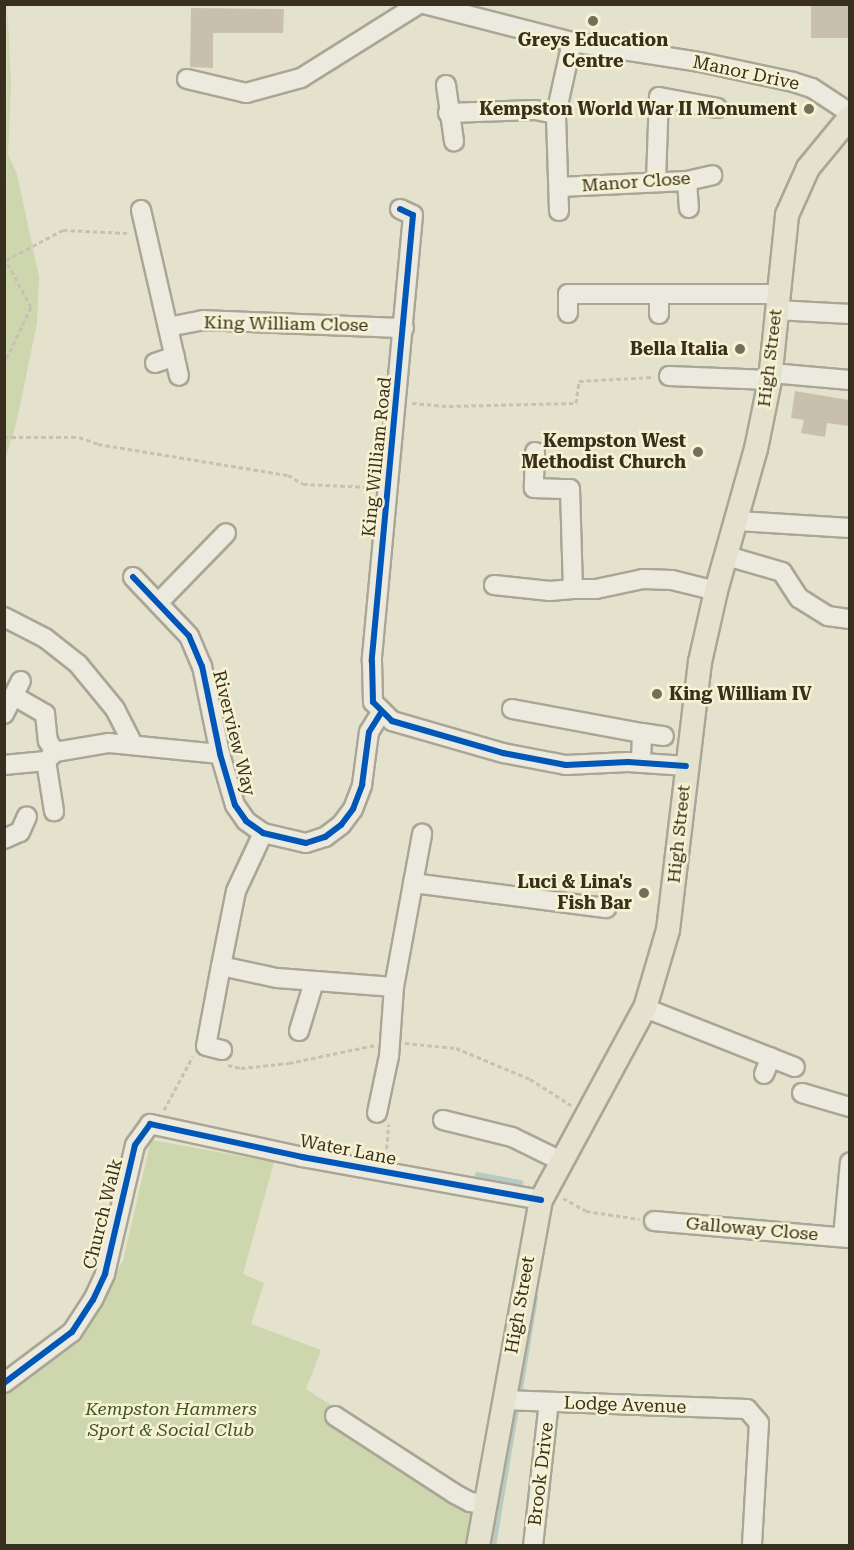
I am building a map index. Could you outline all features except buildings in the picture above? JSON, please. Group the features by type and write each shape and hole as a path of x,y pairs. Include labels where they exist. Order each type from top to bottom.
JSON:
{"main road":[{"name":"High Street","path":"477,1545 485,1504 513,1400 544,1190 586,1114 616,1067 645,1008 668,930 700,662 716,591 738,521 771,377 787,215 797,188 819,152 849,115"}],"street":[{"path":"187,79 246,93 301,78 419,4"},
{"name":"Manor Drive","path":"424,4 572,42 700,62 793,82 812,88 849,115"},
{"name":"Manor Close","path":"559,211 556,114 572,42"},
{"path":"446,85 448,113 454,141"},
{"path":"656,181 659,98 717,108"},
{"path":"448,113 535,110 556,114"},
{"name":"Manor Close","path":"559,187 687,181 712,175"},
{"path":"687,181 689,208"},
{"name":"King William Road","path":"381,712 370,689 398,401 413,215 400,209"},
{"path":"141,210 152,231 168,327 179,376"},
{"path":"568,313 568,294 659,295 777,302 848,314"},
{"path":"659,295 659,314"},
{"name":"King William Close","path":"168,327 203,320 404,327"},
{"path":"155,363 174,356"},
{"path":"669,376 849,380"},
{"path":"535,452 534,488 570,489 573,589"},
{"path":"738,521 849,528"},
{"path":"159,602 226,532"},
{"path":"727,556 782,572 801,605 828,616 849,619"},
{"name":"Riverview Way","path":"134,577 189,636 202,666 220,754 235,805 246,821 263,833 306,843 325,837 340,825 353,809 362,785 369,732 381,712"},
{"path":"494,585 550,591 596,589 643,579 672,580 716,591"},
{"path":"4,617 45,638 78,664 115,710 133,744"},
{"path":"4,714 18,689 42,710 50,757 54,811"},
{"path":"512,709 664,736"},
{"path":"381,712 392,721 503,753 566,765 641,763 686,766"},
{"path":"641,763 642,733"},
{"path":"4,765 110,743 220,754"},
{"path":"4,839 20,832 27,816"},
{"path":"222,1057 206,1046 220,966 236,891 263,833"},
{"path":"377,1113 394,987 422,834"},
{"path":"413,883 584,908 606,908"},
{"path":"220,966 314,982 394,987"},
{"path":"299,1031 314,982"},
{"path":"645,1008 767,1066 795,1067"},
{"path":"802,1093 849,1107"},
{"path":"443,1120 512,1137 560,1160"},
{"name":"Water Lane","path":"150,1124 302,1157 544,1190"},
{"name":"Church Walk","path":"4,1383 72,1332 93,1300 105,1274 135,1145 150,1124"},
{"path":"846,1237 849,1162"},
{"name":"Galloway Close","path":"654,1221 846,1237"},
{"name":"Lodge Avenue","path":"513,1400 747,1409 759,1423 752,1545"},
{"name":"Brook Drive","path":"532,1545 549,1402"},
{"path":"335,1416 455,1494 470,1502 485,1504"}],"path":[{"path":"4,54 4,179"},
{"path":"4,364 31,307 5,259 63,230 152,231"},
{"path":"398,401 449,406 576,402 579,381 669,376"},
{"path":"4,437 79,437 98,444 288,476 303,484 388,488"},
{"path":"222,1057 241,1068 388,1044 456,1048 530,1079 586,1114"},
{"path":"150,1124 167,1106 191,1056 201,1058"},
{"path":"544,1190 586,1211 654,1221"}],"green space":[{"path":"7,4 11,84 8,155 17,174 39,277 37,323 17,420 5,460"},
{"name":"Kempston Hammers Sport & Social Club","path":"151,1140 274,1162 243,1274 264,1283 251,1324 321,1350 306,1389 457,1487 479,1494 470,1545 5,1546 5,1390 78,1335 123,1261"}],"waterway":[{"path":"477,1174 520,1182"},
{"path":"519,1395 535,1297"},
{"path":"493,1546 517,1403"}],"cycle path":[{"path":"400,209 413,215 372,661 373,702 392,721 503,753 566,765 628,762 686,766"},
{"path":"133,577 189,636 202,666 220,754 235,805 246,821 263,833 306,843 325,837 341,825 353,809 362,785 369,732 381,713"},
{"path":"4,1383 72,1332 93,1300 105,1274 135,1145 150,1124 302,1157 541,1200"}],"place":[{"name":"Greys Education Centre","path":"593,21"},
{"name":"Kempston World War II Monument","path":"809,109"},
{"name":"Bella Italia","path":"740,349"},
{"name":"Kempston West Methodist Church","path":"698,452"},
{"name":"King William IV","path":"657,694"},
{"name":"Luci & Lina's Fish Bar","path":"644,893"}]}
